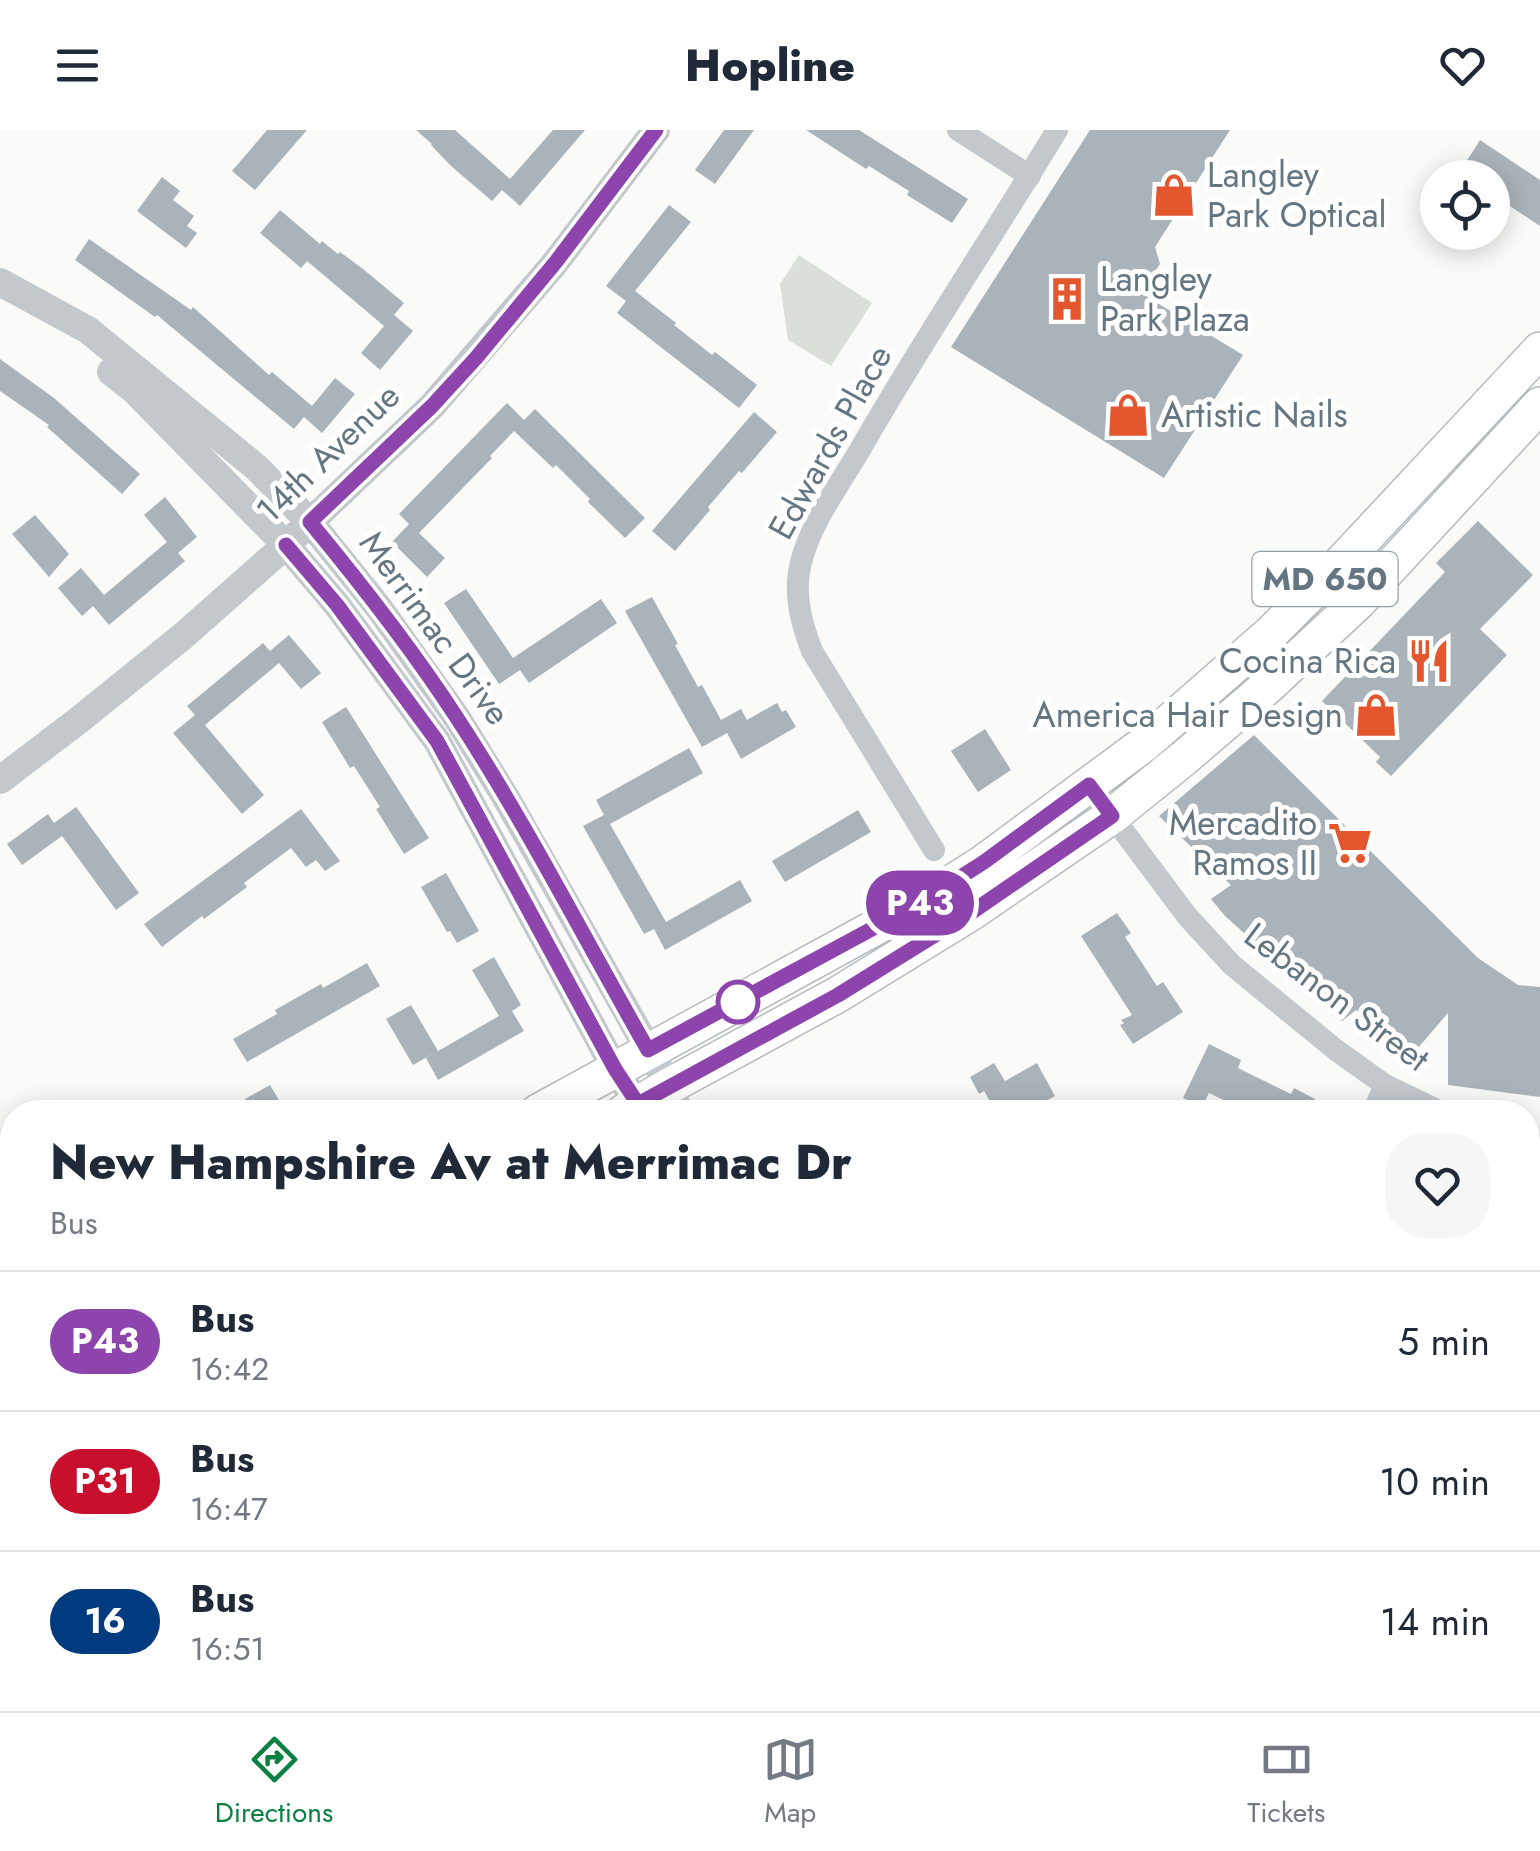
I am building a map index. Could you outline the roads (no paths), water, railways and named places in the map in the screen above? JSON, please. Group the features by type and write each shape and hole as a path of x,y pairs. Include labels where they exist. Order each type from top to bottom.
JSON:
{"main road":[{"name":"MD 650","path":"559,1100 918,904 984,862 1144,744 1270,634 1540,350"},
{"name":"MD 650","path":"676,1099 972,912 1112,816 1259,694 1358,602 1540,405"}],"street":[{"name":"14th Avenue","path":"0,780 184,636 432,406 555,263 656,130"},
{"path":"958,130 1030,176"},
{"name":"Edwards Place","path":"934,850 812,651 802,625 798,574 807,542 875,423 1030,176 1048,133"},
{"name":"Merrimac Drive","path":"5,285 88,330 257,468 310,522 379,608 457,718 676,1099"},
{"name":"Merrimac Drive","path":"5,285 134,390 286,545 337,605 437,741 630,1100"},
{"name":"Lebanon Street","path":"1089,785 1187,916 1232,966 1336,1050 1385,1085 1416,1100"},
{"path":"1378,1100 1385,1085"}],"place":[{"name":"Langley Park Optical","path":"1174,195"},
{"name":"Langley Park Plaza","path":"1067,299"},
{"name":"Artistic Nails","path":"1128,415"},
{"name":"Cocina Rica","path":"1429,661"},
{"name":"America Hair Design","path":"1376,715"},
{"name":"Mercadito Ramos II","path":"1350,843"}]}
